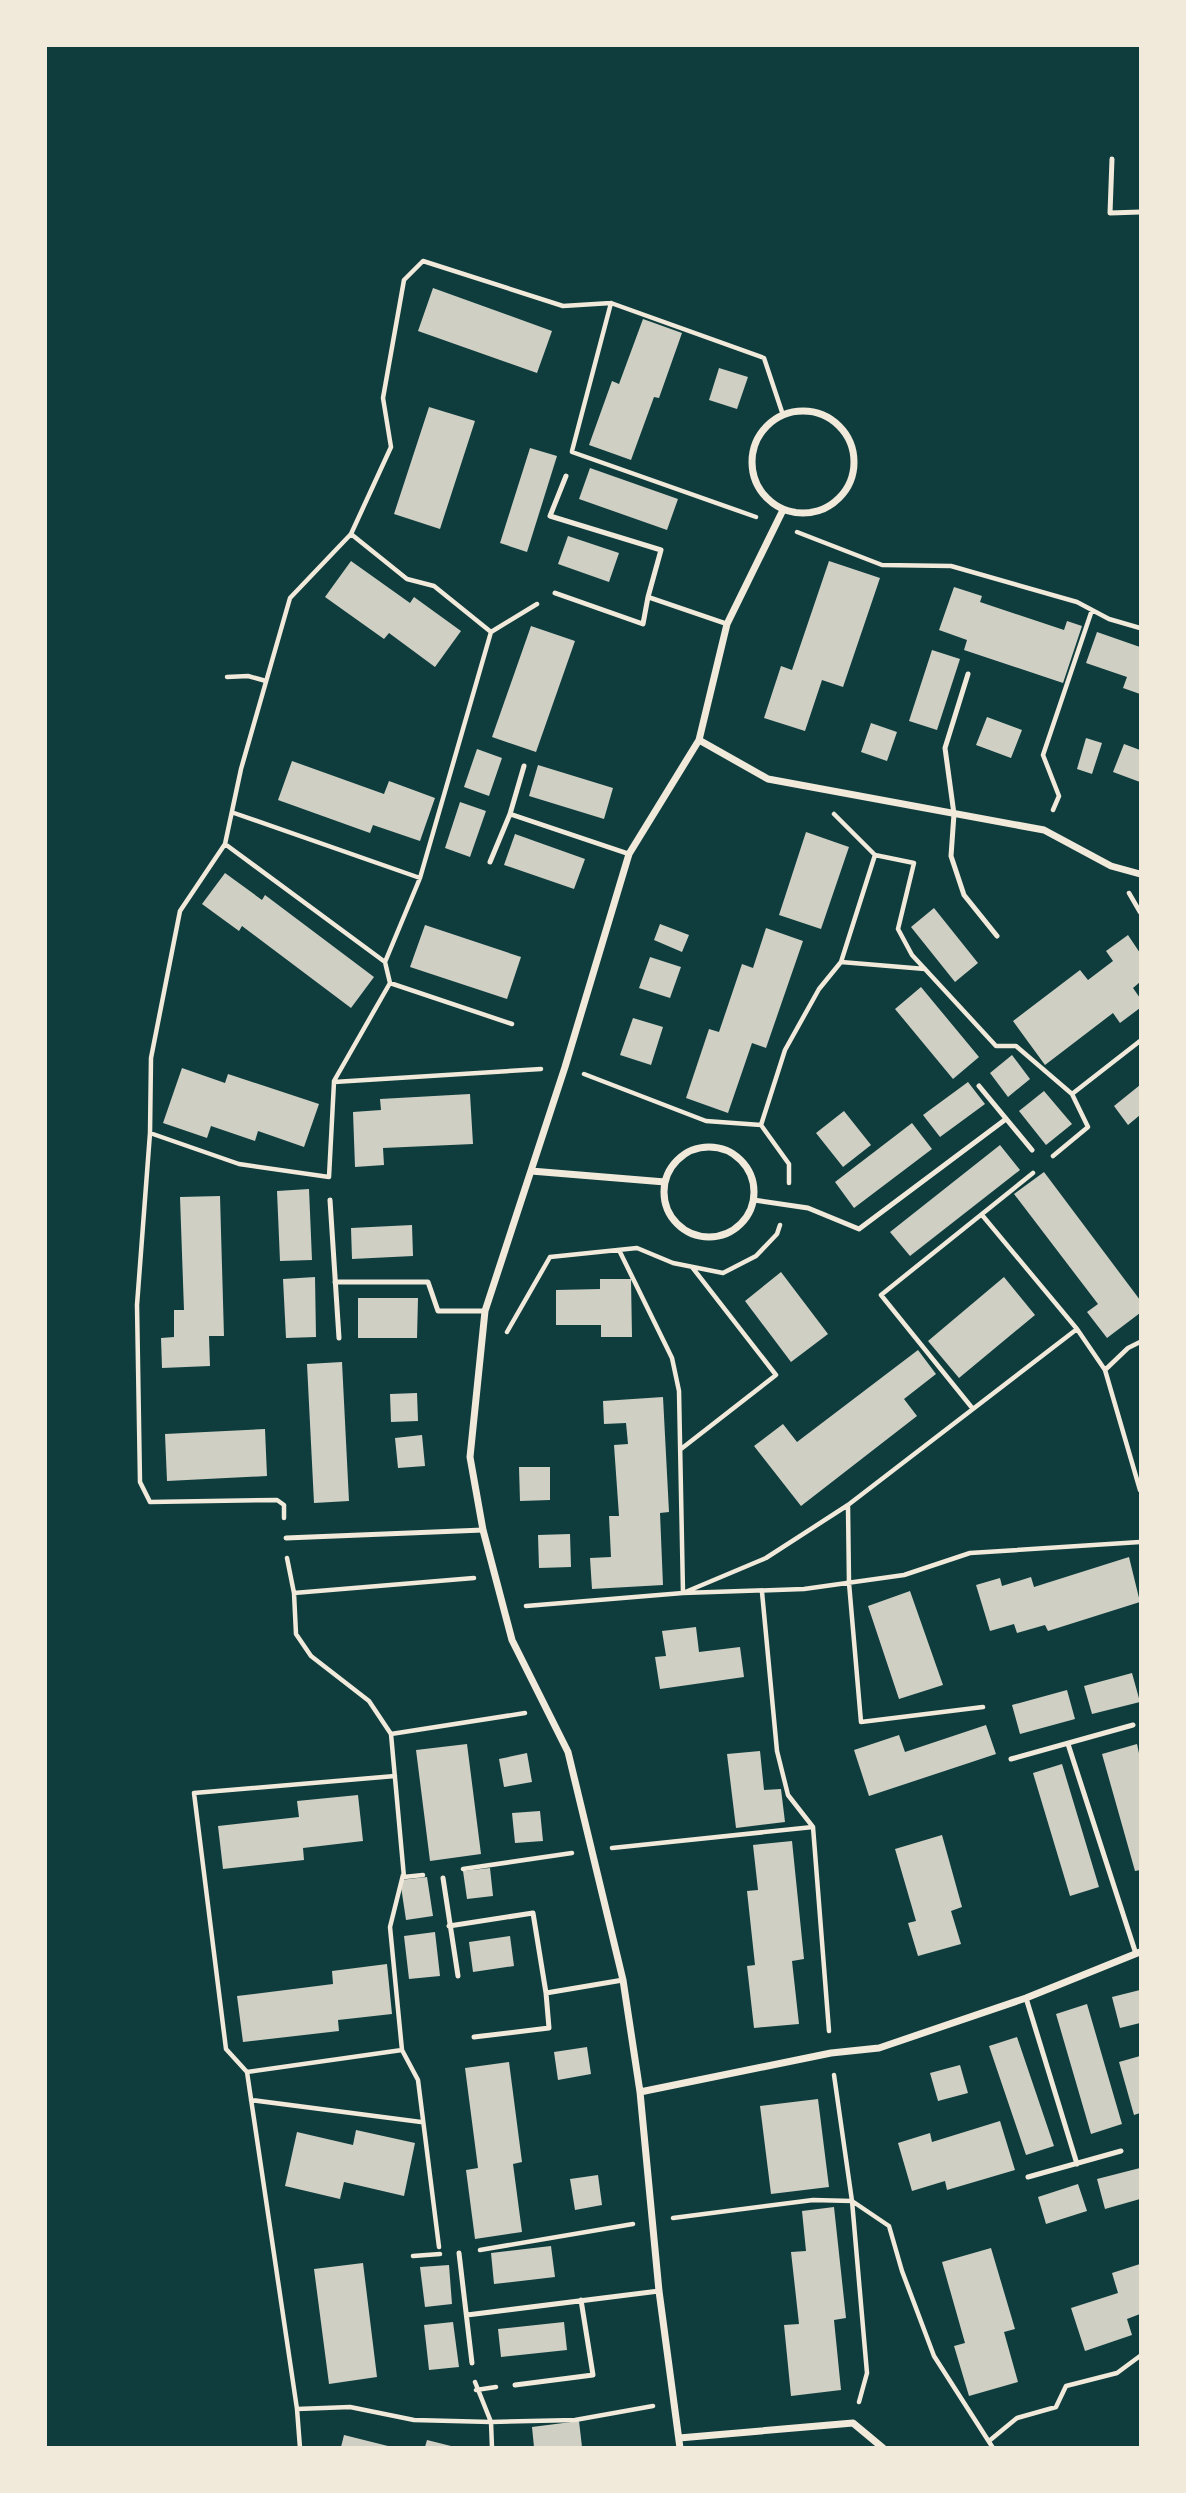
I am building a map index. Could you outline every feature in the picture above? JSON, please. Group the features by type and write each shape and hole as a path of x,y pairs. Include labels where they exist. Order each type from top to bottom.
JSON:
{"street":[{"path":"801,411 819,413 835,422 850,442 855,459 854,474 847,490 835,503 819,512 800,514 783,510 768,500 757,486 752,457 758,439 768,425 783,415 801,411"},
{"path":"680,2448 659,2291 640,2092 623,1980 568,1752 512,1640 483,1531 470,1457 485,1311 565,1067 629,854 699,740 727,624 783,510"},
{"path":"699,740 768,779 1044,830 1111,866 1140,874"},
{"path":"700,1147 716,1147 731,1152 747,1166 753,1180 754,1200 738,1227 713,1237 698,1236 675,1221 667,1207 665,1182 682,1155 700,1147"},
{"path":"531,1171 665,1182"},
{"path":"640,2092 831,2053 879,2048 1026,1998 1138,1953"},
{"path":"679,2438 853,2423 883,2448"}],"lane":[{"path":"1112,159 1110,213 1140,212"},
{"path":"555,593 643,624 661,550 550,516 566,476"},
{"path":"648,597 727,624"},
{"path":"968,674 945,748 954,814 951,856 964,895 997,936"},
{"path":"491,862 510,814 524,766"},
{"path":"510,814 629,854"},
{"path":"979,1086 1032,1150"},
{"path":"754,1200 807,1208 859,1229 1006,1119"},
{"path":"330,1200 340,1338"},
{"path":"335,1282 428,1282 438,1311 485,1311"},
{"path":"286,1538 483,1531"},
{"path":"1011,1759 1133,1725"},
{"path":"1068,1744 1138,1953"},
{"path":"443,1878 458,1976"},
{"path":"449,1926 533,1913 549,2028 474,2037"},
{"path":"546,1993 623,1980"},
{"path":"1026,1998 1077,2164"},
{"path":"1028,2177 1121,2151"},
{"path":"459,2253 472,2363"},
{"path":"467,2315 659,2291"},
{"path":"514,2385 593,2375 581,2301"}],"path":[{"path":"440,2254 421,2122 418,2080 401,2050 390,1927 404,1875 391,1734 369,1701 311,1656 296,1634 284,1504 278,1500 149,1502 140,1482 137,1305 150,1133 151,1058 180,911 225,844 234,813 241,769 290,598 351,534 391,447 383,398 404,280 423,261 563,306 611,303 764,358 783,415"},
{"path":"566,476 611,303"},
{"path":"572,452 776,523 882,565 951,566 1077,602 1140,628"},
{"path":"351,534 407,579 434,586 491,632"},
{"path":"330,1200 334,1082 390,983 385,962 420,878 491,632 555,593"},
{"path":"1044,830 1059,796 1043,755 1092,610"},
{"path":"226,677 248,676 266,681"},
{"path":"761,1125 785,1050 819,989 841,962 875,855 834,815 840,792"},
{"path":"234,813 420,878"},
{"path":"225,844 385,962"},
{"path":"841,962 926,969"},
{"path":"390,983 512,1024"},
{"path":"1072,1094 1140,1041"},
{"path":"334,1082 444,1077 565,1067 706,1121 761,1125"},
{"path":"481,1351 498,1348 550,1257 637,1248 673,1263 723,1273 756,1256 777,1234 789,1205 789,1164 761,1125"},
{"path":"150,1133 239,1164 329,1177"},
{"path":"982,1215 1077,1329 1105,1370 1140,1490"},
{"path":"619,1250 672,1358 678,1391 683,1593"},
{"path":"680,1450 776,1375 692,1267"},
{"path":"683,1593 766,1558 848,1505 1077,1329"},
{"path":"1105,1370 1128,1348 1140,1342"},
{"path":"848,1505 849,1583 861,1722 983,1707"},
{"path":"504,1608 683,1593 762,1592 849,1583 904,1575 970,1553 1140,1542"},
{"path":"294,1593 496,1576"},
{"path":"762,1592 777,1751 788,1795 813,1827 831,2053 852,2201 867,2373 853,2423"},
{"path":"391,1734 547,1709"},
{"path":"300,2448 297,2409 247,2072 226,2049 194,1793 395,1776"},
{"path":"247,2072 401,2050"},
{"path":"251,2099 421,2122"},
{"path":"412,2256 459,2253 652,2221 813,2200 852,2201 888,2226 934,2356 993,2448"},
{"path":"989,2441 1017,2418 1056,2407 1066,2386 1117,2373 1140,2356"},
{"path":"472,2363 476,2390 491,2422 492,2448"},
{"path":"297,2409 350,2407 414,2420 491,2422 575,2420 674,2403"}],"building":[{"path":"433,288 552,331 537,373 418,331"},
{"path":"643,319 682,333 659,398 654,397 631,460 589,445 612,381 619,384"},
{"path":"719,368 748,377 737,409 709,400"},
{"path":"429,407 475,421 440,529 394,514"},
{"path":"530,448 557,456 527,552 500,543"},
{"path":"590,468 678,499 667,530 579,499"},
{"path":"568,536 619,553 609,582 558,564"},
{"path":"351,561 410,603 414,597 461,631 435,667 389,633 384,639 325,597"},
{"path":"829,561 880,578 843,687 822,680 805,731 764,718 781,666 792,670"},
{"path":"954,587 982,596 980,602 1064,630 1067,621 1082,626 1063,683 964,650 967,640 939,630"},
{"path":"531,626 575,641 536,752 492,737"},
{"path":"1097,632 1140,647 1140,694 1123,688 1127,677 1086,663"},
{"path":"932,650 960,659 937,730 909,721"},
{"path":"987,717 1022,730 1011,758 976,745"},
{"path":"871,723 897,732 887,761 861,752"},
{"path":"1086,738 1102,743 1092,774 1077,769"},
{"path":"1124,744 1140,750 1140,782 1113,772"},
{"path":"477,749 502,758 489,796 464,787"},
{"path":"292,761 384,794 389,781 435,798 420,841 373,825 370,833 278,800"},
{"path":"538,765 613,788 604,819 529,796"},
{"path":"460,802 486,811 470,857 445,848"},
{"path":"806,832 849,847 821,929 779,915"},
{"path":"515,834 585,859 574,889 504,865"},
{"path":"225,873 262,900 265,895 374,977 351,1008 242,926 239,931 202,904"},
{"path":"934,908 978,963 955,982 911,927"},
{"path":"660,924 689,935 682,952 654,940"},
{"path":"425,925 521,957 507,999 410,967"},
{"path":"766,928 803,941 766,1048 752,1043 728,1113 686,1098 709,1029 719,1032 742,964 753,968"},
{"path":"1128,935 1140,953 1140,982 1133,988 1140,998 1140,1008 1120,1023 1113,1013 1045,1065 1013,1021 1080,970 1088,980 1113,961 1106,951"},
{"path":"650,957 681,967 670,998 639,988"},
{"path":"921,987 979,1057 953,1079 895,1009"},
{"path":"633,1018 663,1027 651,1065 620,1055"},
{"path":"1012,1055 1030,1079 1008,1097 990,1073"},
{"path":"182,1068 225,1083 228,1074 319,1104 304,1147 258,1131 255,1141 211,1126 207,1138 163,1123"},
{"path":"968,1082 985,1104 940,1137 923,1115"},
{"path":"1140,1085 1140,1115 1128,1125 1114,1106"},
{"path":"1044,1091 1072,1124 1046,1145 1019,1111"},
{"path":"470,1094 473,1144 383,1148 384,1165 355,1167 353,1112 381,1110 380,1099"},
{"path":"844,1111 871,1145 843,1167 816,1133"},
{"path":"912,1123 932,1149 854,1208 835,1182"},
{"path":"1000,1145 1020,1170 910,1256 890,1232"},
{"path":"1044,1172 1140,1300 1140,1313 1107,1338 1087,1312 1098,1304 1014,1194"},
{"path":"309,1189 312,1260 280,1261 277,1191"},
{"path":"220,1196 224,1336 209,1336 210,1366 162,1368 161,1338 174,1337 174,1310 184,1310 180,1197"},
{"path":"412,1225 413,1256 352,1259 351,1228"},
{"path":"781,1272 828,1334 791,1362 745,1301"},
{"path":"315,1277 316,1337 286,1338 283,1279"},
{"path":"1004,1277 1035,1315 959,1378 928,1341"},
{"path":"600,1279 631,1279 632,1337 601,1337 601,1325 556,1325 556,1290 600,1289"},
{"path":"358,1298 418,1298 417,1338 358,1338"},
{"path":"918,1350 936,1374 904,1399 917,1416 801,1506 754,1446 783,1424 797,1442"},
{"path":"342,1362 349,1501 314,1503 307,1364"},
{"path":"417,1393 418,1421 391,1422 390,1394"},
{"path":"663,1397 669,1512 660,1513 663,1585 592,1589 590,1558 611,1557 609,1516 619,1516 614,1445 628,1444 626,1423 604,1424 603,1401"},
{"path":"265,1429 267,1476 167,1481 165,1434"},
{"path":"422,1435 425,1466 398,1468 395,1438"},
{"path":"519,1467 550,1467 550,1500 520,1501"},
{"path":"570,1534 571,1567 539,1568 538,1535"},
{"path":"1129,1557 1140,1602 1048,1631 1045,1625 1017,1633 1014,1624 990,1631 976,1585 1000,1578 1002,1586 1031,1577 1034,1587"},
{"path":"910,1591 943,1685 899,1699 868,1606"},
{"path":"696,1627 699,1652 740,1647 744,1677 660,1689 655,1657 666,1656 662,1631"},
{"path":"1132,1673 1140,1702 1092,1714 1084,1686"},
{"path":"1067,1690 1075,1719 1020,1734 1012,1705"},
{"path":"986,1725 996,1754 869,1796 854,1750 899,1735 905,1752"},
{"path":"467,1744 481,1854 430,1861 416,1750"},
{"path":"1137,1744 1140,1758 1140,1870 1135,1871 1102,1754"},
{"path":"760,1751 764,1790 781,1789 785,1822 736,1828 727,1754"},
{"path":"527,1753 532,1782 504,1787 499,1759"},
{"path":"1062,1764 1099,1887 1070,1896 1033,1773"},
{"path":"358,1795 363,1841 303,1848 304,1860 223,1869 218,1826 299,1817 297,1801"},
{"path":"540,1811 543,1841 515,1843 512,1813"},
{"path":"942,1835 962,1907 951,1911 961,1944 918,1956 908,1923 916,1921 895,1849"},
{"path":"792,1841 804,1959 792,1961 799,2024 754,2028 747,1966 755,1965 747,1891 758,1890 753,1845"},
{"path":"490,1868 493,1896 467,1899 463,1871"},
{"path":"427,1877 433,1916 406,1920 400,1880"},
{"path":"435,1932 440,1976 409,1979 404,1936"},
{"path":"510,1936 514,1966 473,1972 469,1942"},
{"path":"387,1964 392,2014 338,2020 339,2031 243,2042 237,1996 333,1984 332,1971"},
{"path":"1140,1990 1140,2023 1120,2028 1112,1997"},
{"path":"1087,2004 1122,2124 1091,2134 1056,2014"},
{"path":"1017,2037 1054,2146 1026,2155 989,2046"},
{"path":"587,2047 591,2074 558,2080 554,2052"},
{"path":"1140,2056 1140,2113 1134,2115 1119,2062"},
{"path":"509,2062 522,2162 513,2164 522,2232 475,2239 466,2170 478,2168 465,2068"},
{"path":"960,2065 968,2093 938,2101 930,2073"},
{"path":"818,2099 829,2187 771,2194 760,2106"},
{"path":"1000,2121 1015,2170 947,2190 945,2181 912,2191 898,2143 930,2133 932,2142"},
{"path":"356,2130 415,2143 404,2196 344,2182 340,2199 285,2186 297,2132 353,2145"},
{"path":"1140,2168 1140,2199 1105,2209 1097,2179"},
{"path":"598,2175 602,2205 575,2210 570,2179"},
{"path":"1078,2184 1087,2211 1046,2224 1038,2197"},
{"path":"834,2207 846,2318 834,2320 841,2390 791,2396 784,2325 799,2324 791,2252 806,2251 802,2211"},
{"path":"551,2246 555,2277 494,2284 491,2253"},
{"path":"991,2248 1015,2329 1004,2332 1018,2382 969,2396 954,2346 965,2343 942,2262"},
{"path":"363,2263 377,2377 329,2384 314,2269"},
{"path":"1140,2264 1140,2314 1127,2319 1132,2335 1085,2351 1071,2308 1118,2293 1112,2273"},
{"path":"449,2265 452,2304 425,2307 420,2267"},
{"path":"453,2322 459,2367 429,2370 424,2325"},
{"path":"564,2322 567,2350 501,2357 498,2329"},
{"path":"579,2421 582,2447 534,2447 532,2427"},
{"path":"344,2435 392,2447 341,2447"},
{"path":"427,2440 451,2446 451,2447 425,2447"}]}
